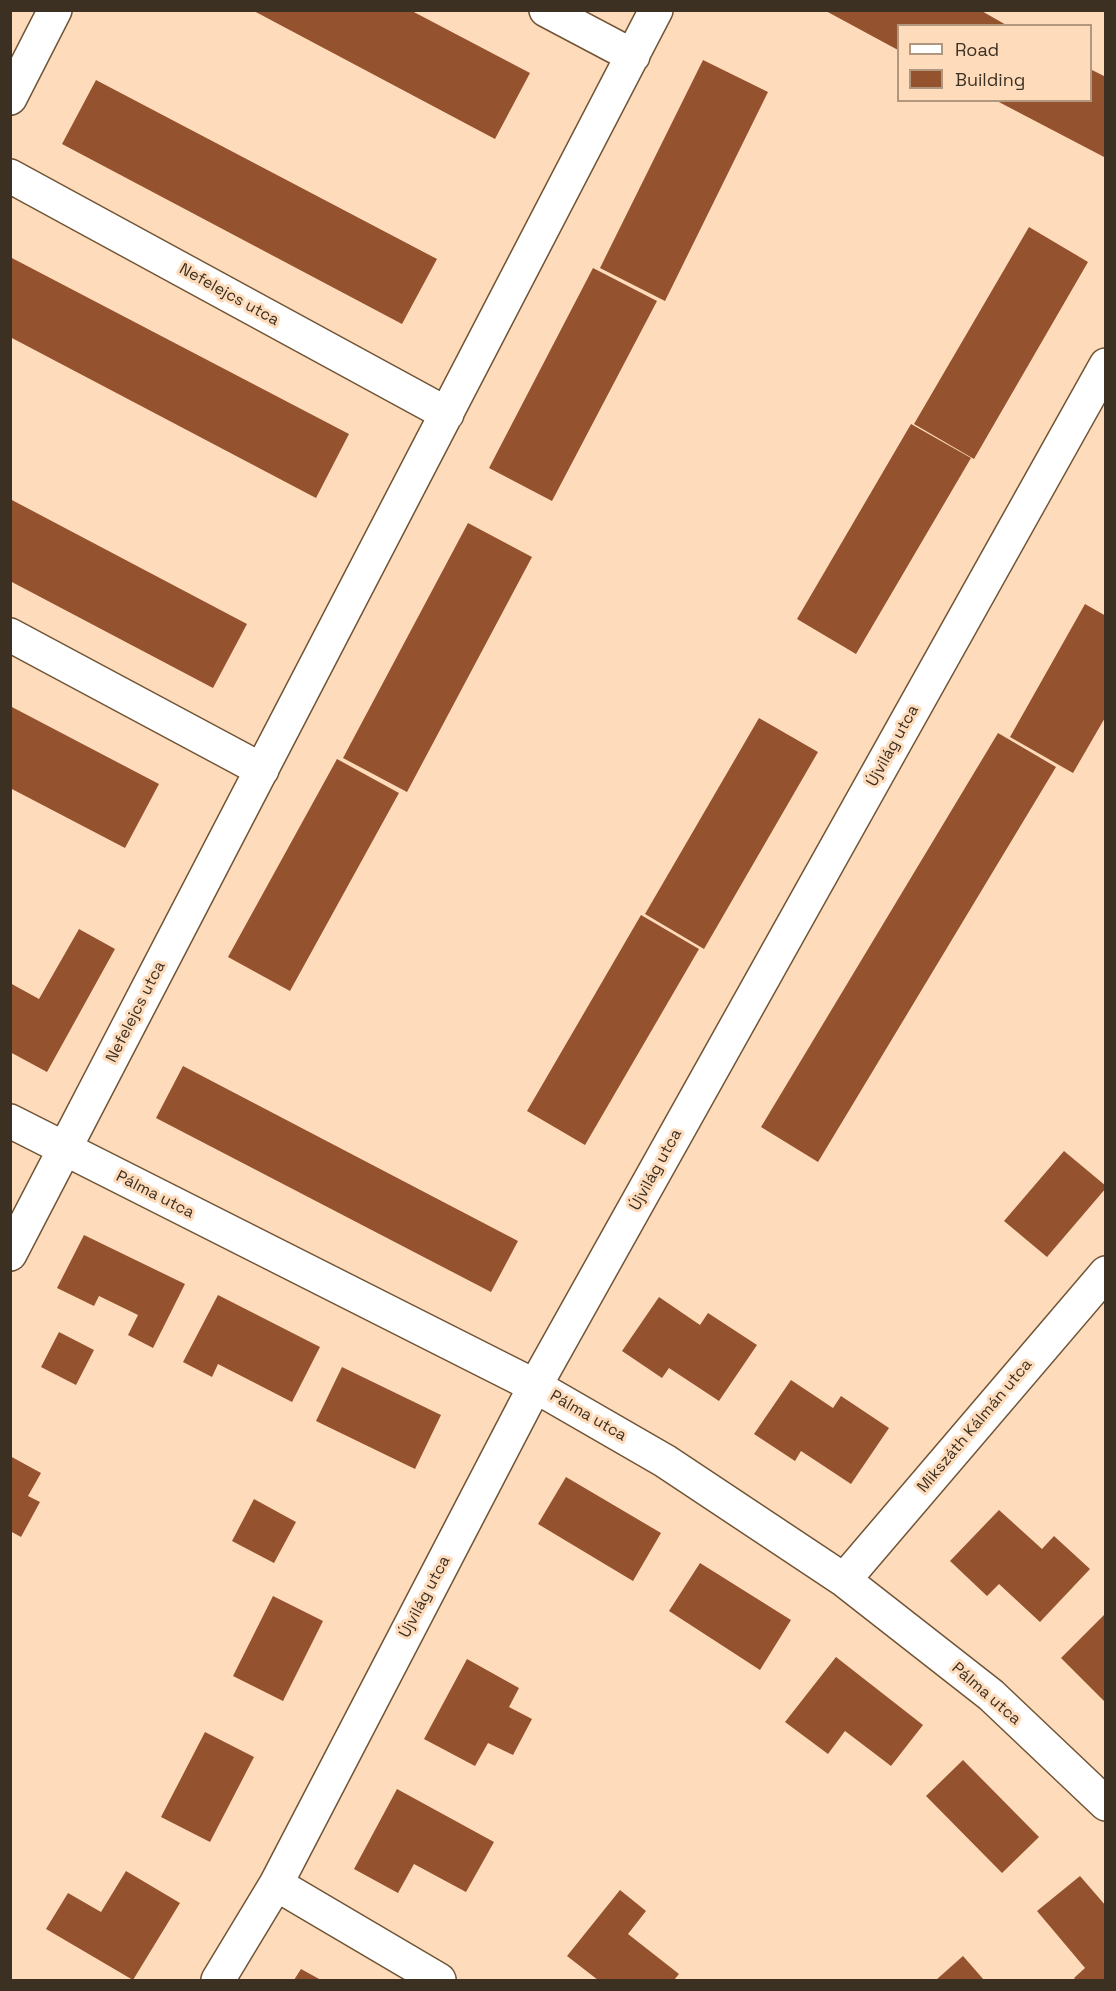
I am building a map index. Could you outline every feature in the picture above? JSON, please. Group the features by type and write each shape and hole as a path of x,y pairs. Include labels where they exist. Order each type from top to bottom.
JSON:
{"street":[{"path":"10,98 55,10"},
{"path":"546,10 633,57"},
{"name":"Nefelejcs utca","path":"10,1254 656,10"},
{"name":"Nefelejcs utca","path":"10,176 447,414"},
{"name":"Újvilág utca","path":"218,1980 276,1884 535,1386 1106,365"},
{"path":"10,635 262,770"},
{"name":"Pálma utca","path":"10,1121 535,1386 665,1461 844,1580 991,1695 1106,1804"},
{"name":"Mikszáth Kálmán utca","path":"844,1580 1106,1273"},
{"path":"276,1884 439,1980"}],"building":[{"path":"252,10 410,10 530,73 495,139"},
{"path":"824,10 980,10 1004,24 897,24 897,49"},
{"path":"703,60 768,92 665,301 600,268"},
{"path":"1092,70 1106,77 1106,158 999,102 1092,102"},
{"path":"96,80 437,259 402,324 62,144"},
{"path":"1029,227 1088,262 974,459 914,424"},
{"path":"10,257 349,434 316,498 10,337"},
{"path":"593,268 657,301 552,501 489,468"},
{"path":"911,424 971,458 856,654 797,619"},
{"path":"10,499 247,624 213,688 10,581"},
{"path":"468,523 532,557 407,792 343,758"},
{"path":"1085,604 1106,616 1106,716 1073,773 1010,737"},
{"path":"10,706 159,784 125,848 10,788"},
{"path":"759,718 818,752 704,949 645,914"},
{"path":"998,733 1056,767 818,1162 761,1127"},
{"path":"337,759 399,793 290,991 228,957"},
{"path":"641,915 699,949 585,1145 527,1111"},
{"path":"79,929 115,949 47,1072 10,1052 10,983 39,999"},
{"path":"183,1066 518,1241 491,1292 156,1118"},
{"path":"1064,1151 1106,1188 1047,1257 1004,1221"},
{"path":"84,1235 185,1284 153,1348 128,1335 138,1315 99,1296 94,1306 57,1288"},
{"path":"218,1295 320,1347 292,1402 218,1364 212,1377 183,1362"},
{"path":"659,1297 700,1325 708,1313 757,1345 719,1401 669,1368 662,1378 622,1351"},
{"path":"59,1332 94,1350 76,1385 41,1367"},
{"path":"342,1367 441,1415 415,1469 316,1421"},
{"path":"791,1380 833,1408 841,1396 889,1428 851,1484 801,1451 795,1461 754,1434"},
{"path":"10,1456 41,1473 28,1496 40,1502 21,1537 10,1531"},
{"path":"566,1477 661,1533 633,1581 538,1524"},
{"path":"254,1499 296,1522 274,1563 232,1541"},
{"path":"999,1510 1042,1549 1054,1536 1090,1569 1040,1622 999,1584 987,1596 950,1561"},
{"path":"700,1563 791,1620 760,1670 669,1611"},
{"path":"273,1596 323,1621 283,1701 233,1676"},
{"path":"1106,1613 1106,1703 1061,1658"},
{"path":"836,1657 923,1725 891,1766 845,1731 828,1754 785,1722"},
{"path":"467,1659 519,1688 509,1707 532,1719 513,1755 488,1743 475,1766 424,1739"},
{"path":"205,1732 254,1757 210,1842 161,1817"},
{"path":"963,1760 1039,1837 1002,1873 926,1796"},
{"path":"397,1789 494,1842 466,1892 414,1864 398,1893 354,1869"},
{"path":"126,1871 180,1903 133,1980 46,1929 68,1893 101,1912"},
{"path":"1080,1876 1106,1906 1106,1980 1076,1980 1074,1978 1085,1968 1037,1911"},
{"path":"620,1890 646,1911 628,1934 679,1974 674,1980 598,1980 567,1956"},
{"path":"963,1956 984,1980 936,1980"},
{"path":"301,1969 321,1980 294,1980"}]}
